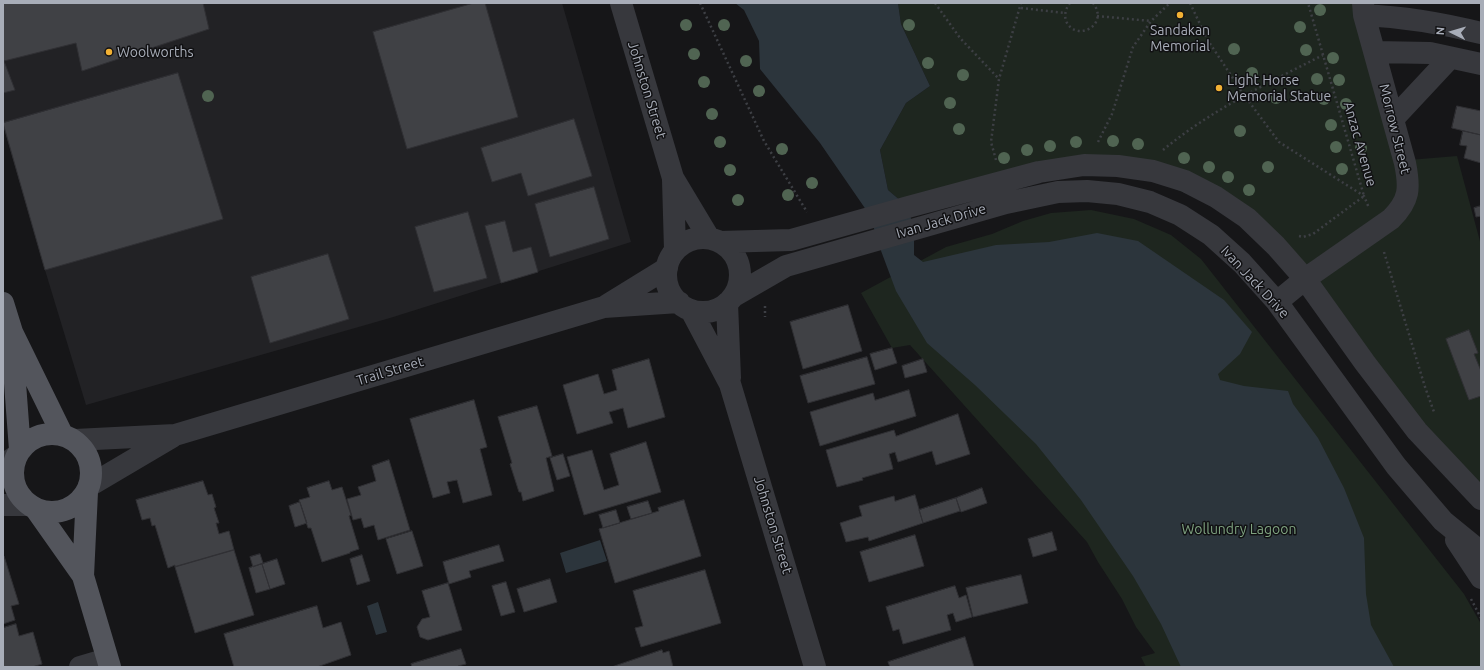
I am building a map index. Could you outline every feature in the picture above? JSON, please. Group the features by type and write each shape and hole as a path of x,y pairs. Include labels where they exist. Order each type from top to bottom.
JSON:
{"main road":[{"path":"3,303 12,332 69,437 84,449 90,460 92,473 88,489 83,576"},
{"path":"12,332 14,483 20,496 32,507 83,576 109,663"},
{"path":"13,457 28,441 39,435 51,433 69,437"},
{"path":"32,507 46,512 58,512 70,508 80,501 88,489"}],"street":[{"name":"Johnston Street","path":"621,3 673,178 714,240"},
{"path":"1364,9 1436,22 1481,33"},
{"name":"Morrow Street","path":"1277,302 1305,279 1392,219 1407,200 1408,175 1394,118 1374,52 1364,9"},
{"path":"1374,52 1430,53 1481,64"},
{"path":"1394,118 1450,58"},
{"name":"Ivan Jack Drive","path":"714,240 791,240 908,206 1039,172 1084,165 1118,166 1153,171 1185,181 1216,197 1247,218 1276,246 1305,279 1365,364 1417,430 1481,499"},
{"name":"Johnston Street","path":"671,259 673,178"},
{"name":"Ivan Jack Drive","path":"731,299 786,266 1006,203 1058,192 1087,191 1118,194 1150,202 1180,215 1211,235 1242,263 1277,302 1396,466 1443,521 1481,552"},
{"path":"696,238 714,240 730,249 737,260 740,272 739,284 731,299 720,308 701,312 685,306 669,289 666,279 671,259 685,242 696,238"},
{"name":"Trail Street","path":"604,307 671,259"},
{"name":"Johnston Street","path":"730,384 731,299"},
{"name":"Johnston Street","path":"685,306 730,384 815,667"},
{"name":"Trail Street","path":"88,489 175,435 604,307 685,306"},
{"name":"Trail Street","path":"69,437 175,435"},
{"path":"3,505 32,507"},
{"path":"1443,521 1481,578"},
{"path":"80,667 109,663"}],"path":[{"path":"700,3 764,141 807,213"},
{"path":"935,3 960,38 998,79"},
{"path":"997,166 992,142 998,79 1021,3"},
{"path":"1070,3 1065,13 1067,23 1075,30 1080,31 1086,31 1095,24 1097,8 1093,3"},
{"path":"1095,148 1112,114 1133,47 1152,20 1170,3"},
{"path":"1190,3 1207,39 1244,95 1279,142 1364,196"},
{"name":"Anzac Avenue","path":"1298,236 1303,238 1313,234 1364,196 1308,3"},
{"path":"1020,8 1065,13"},
{"path":"1097,16 1152,20"},
{"path":"1163,151 1181,136 1244,95 1323,55"},
{"path":"1384,253 1432,410 1436,416"}],"shaded area":[{"path":"3,3 562,3 631,242 390,318 86,405 3,125"},
{"name":"Wollundry Lagoon","path":"735,3 898,3 901,24 930,86 906,103 880,150 888,190 908,207 914,230 914,255 923,262 996,245 1049,242 1097,233 1138,241 1224,300 1252,332 1240,354 1218,374 1220,380 1244,386 1288,391 1293,404 1318,438 1344,488 1364,538 1366,594 1371,625 1394,667 1181,667 1161,624 1133,576 1081,500 1036,444 975,385 927,343 896,291 877,240 871,217 820,143 760,69 759,41 744,10"},
{"path":"600,540 607,561 566,573 560,553"},
{"path":"378,602 387,632 376,635 367,606"}],"green space":[{"path":"898,3 1363,3 1407,200 1305,279 1247,218 1118,166 908,207 888,190 880,150 906,103 930,86 901,24"},
{"path":"1457,156 1481,245 1481,495 1309,280 1392,224 1409,160"},
{"name":"Wollundry Lagoon","path":"1091,210 1134,219 1171,235 1201,259 1464,594 1481,624 1481,667 1146,667 1141,657 1155,653 1136,627 1122,599 1087,542 910,345 892,348 861,293 946,247 992,234 1023,221 1051,213"}],"building":[{"name":"Woolworths","path":"3,3 203,3 209,29 82,71 76,43 4,61 15,90 3,93"},
{"path":"474,3 485,3 518,117 407,149 373,32"},
{"path":"178,73 223,219 45,270 3,123"},
{"path":"1457,106 1481,111 1481,135 1452,128"},
{"path":"574,119 592,176 528,196 521,173 492,182 481,148"},
{"path":"1463,131 1481,135 1481,163 1464,158 1467,146 1460,145"},
{"path":"594,187 609,239 550,257 535,204"},
{"path":"1481,206 1481,216 1476,217 1474,208"},
{"path":"468,212 487,278 434,292 415,227"},
{"path":"505,221 513,252 531,247 538,272 501,283 485,226"},
{"path":"328,254 349,319 270,343 251,277"},
{"path":"848,305 862,351 803,369 790,322"},
{"path":"1469,330 1478,353 1474,354 1481,371 1481,396 1469,400 1446,339"},
{"path":"892,348 897,363 875,370 870,354"},
{"path":"867,357 875,384 808,403 800,376"},
{"path":"649,359 665,417 628,428 623,408 609,412 613,423 577,434 563,385 598,374 604,394 617,390 612,370"},
{"path":"923,359 927,372 905,378 902,366"},
{"path":"909,390 916,416 820,446 810,412 873,393 875,400"},
{"path":"474,400 487,447 480,449 492,495 463,503 457,480 447,482 450,493 433,498 410,419"},
{"path":"537,406 552,456 546,458 554,491 523,501 510,464 512,463 498,417"},
{"path":"958,414 970,454 936,465 932,451 898,462 895,452 889,454 893,469 862,478 863,480 837,487 826,450 894,430 896,436"},
{"path":"646,442 661,492 584,515 567,457 592,450 604,490 619,485 610,454"},
{"path":"563,454 570,476 557,480 550,458"},
{"path":"389,460 410,530 378,540 374,525 364,528 361,518 353,520 347,499 361,495 358,487 376,481 372,466"},
{"path":"203,481 208,495 212,494 216,507 214,508 219,523 216,523 219,534 229,531 234,550 168,568 155,525 152,526 150,518 142,520 136,500"},
{"path":"329,481 332,490 342,487 351,515 349,516 359,549 322,562 311,528 308,528 299,500 310,497 307,488"},
{"path":"982,488 987,503 961,512 956,498"},
{"path":"915,495 923,523 869,541 868,537 846,542 840,523 862,516 859,506 894,496 895,501"},
{"path":"956,498 960,511 923,523 919,510"},
{"path":"684,500 701,556 615,583 599,529 659,511 658,508"},
{"path":"648,501 652,513 631,519 627,507"},
{"path":"300,502 307,523 295,527 289,506"},
{"path":"616,510 620,523 603,528 599,515"},
{"path":"412,531 423,566 397,574 386,539"},
{"path":"1052,532 1057,550 1033,557 1028,539"},
{"path":"915,535 924,566 869,582 860,552"},
{"path":"499,545 504,561 469,571 471,577 449,584 443,562"},
{"path":"234,550 254,615 195,633 175,567"},
{"path":"260,554 263,563 253,567 250,557"},
{"path":"362,555 370,581 357,585 350,559"},
{"path":"3,556 19,604 11,606 15,620 3,624"},
{"path":"277,559 285,584 270,589 262,564"},
{"path":"262,564 270,589 256,593 249,568"},
{"path":"705,570 721,623 641,647 635,628 643,626 633,591"},
{"path":"1021,575 1028,603 973,617 966,588"},
{"path":"550,579 557,602 524,612 517,589"},
{"path":"506,582 515,612 501,616 492,586"},
{"path":"448,583 462,630 428,640 420,637 417,627 422,619 430,617 422,591"},
{"path":"955,586 959,598 966,595 972,617 956,622 953,613 947,615 951,630 903,644 899,629 893,631 886,607"},
{"path":"317,606 323,628 341,622 351,655 317,667 234,667 224,634"},
{"path":"16,624 19,636 33,632 42,664 32,667 3,667 3,628"},
{"path":"965,637 974,667 890,667 888,662"},
{"path":"461,649 466,664 458,666 459,667 412,667 411,664"},
{"path":"662,650 663,653 669,651 673,667 612,667"}],"place":[{"name":"Sandakan Memorial","path":"1180,15"},
{"name":"Woolworths","path":"109,52"},
{"name":"Light Horse Memorial Statue","path":"1219,88"}]}
